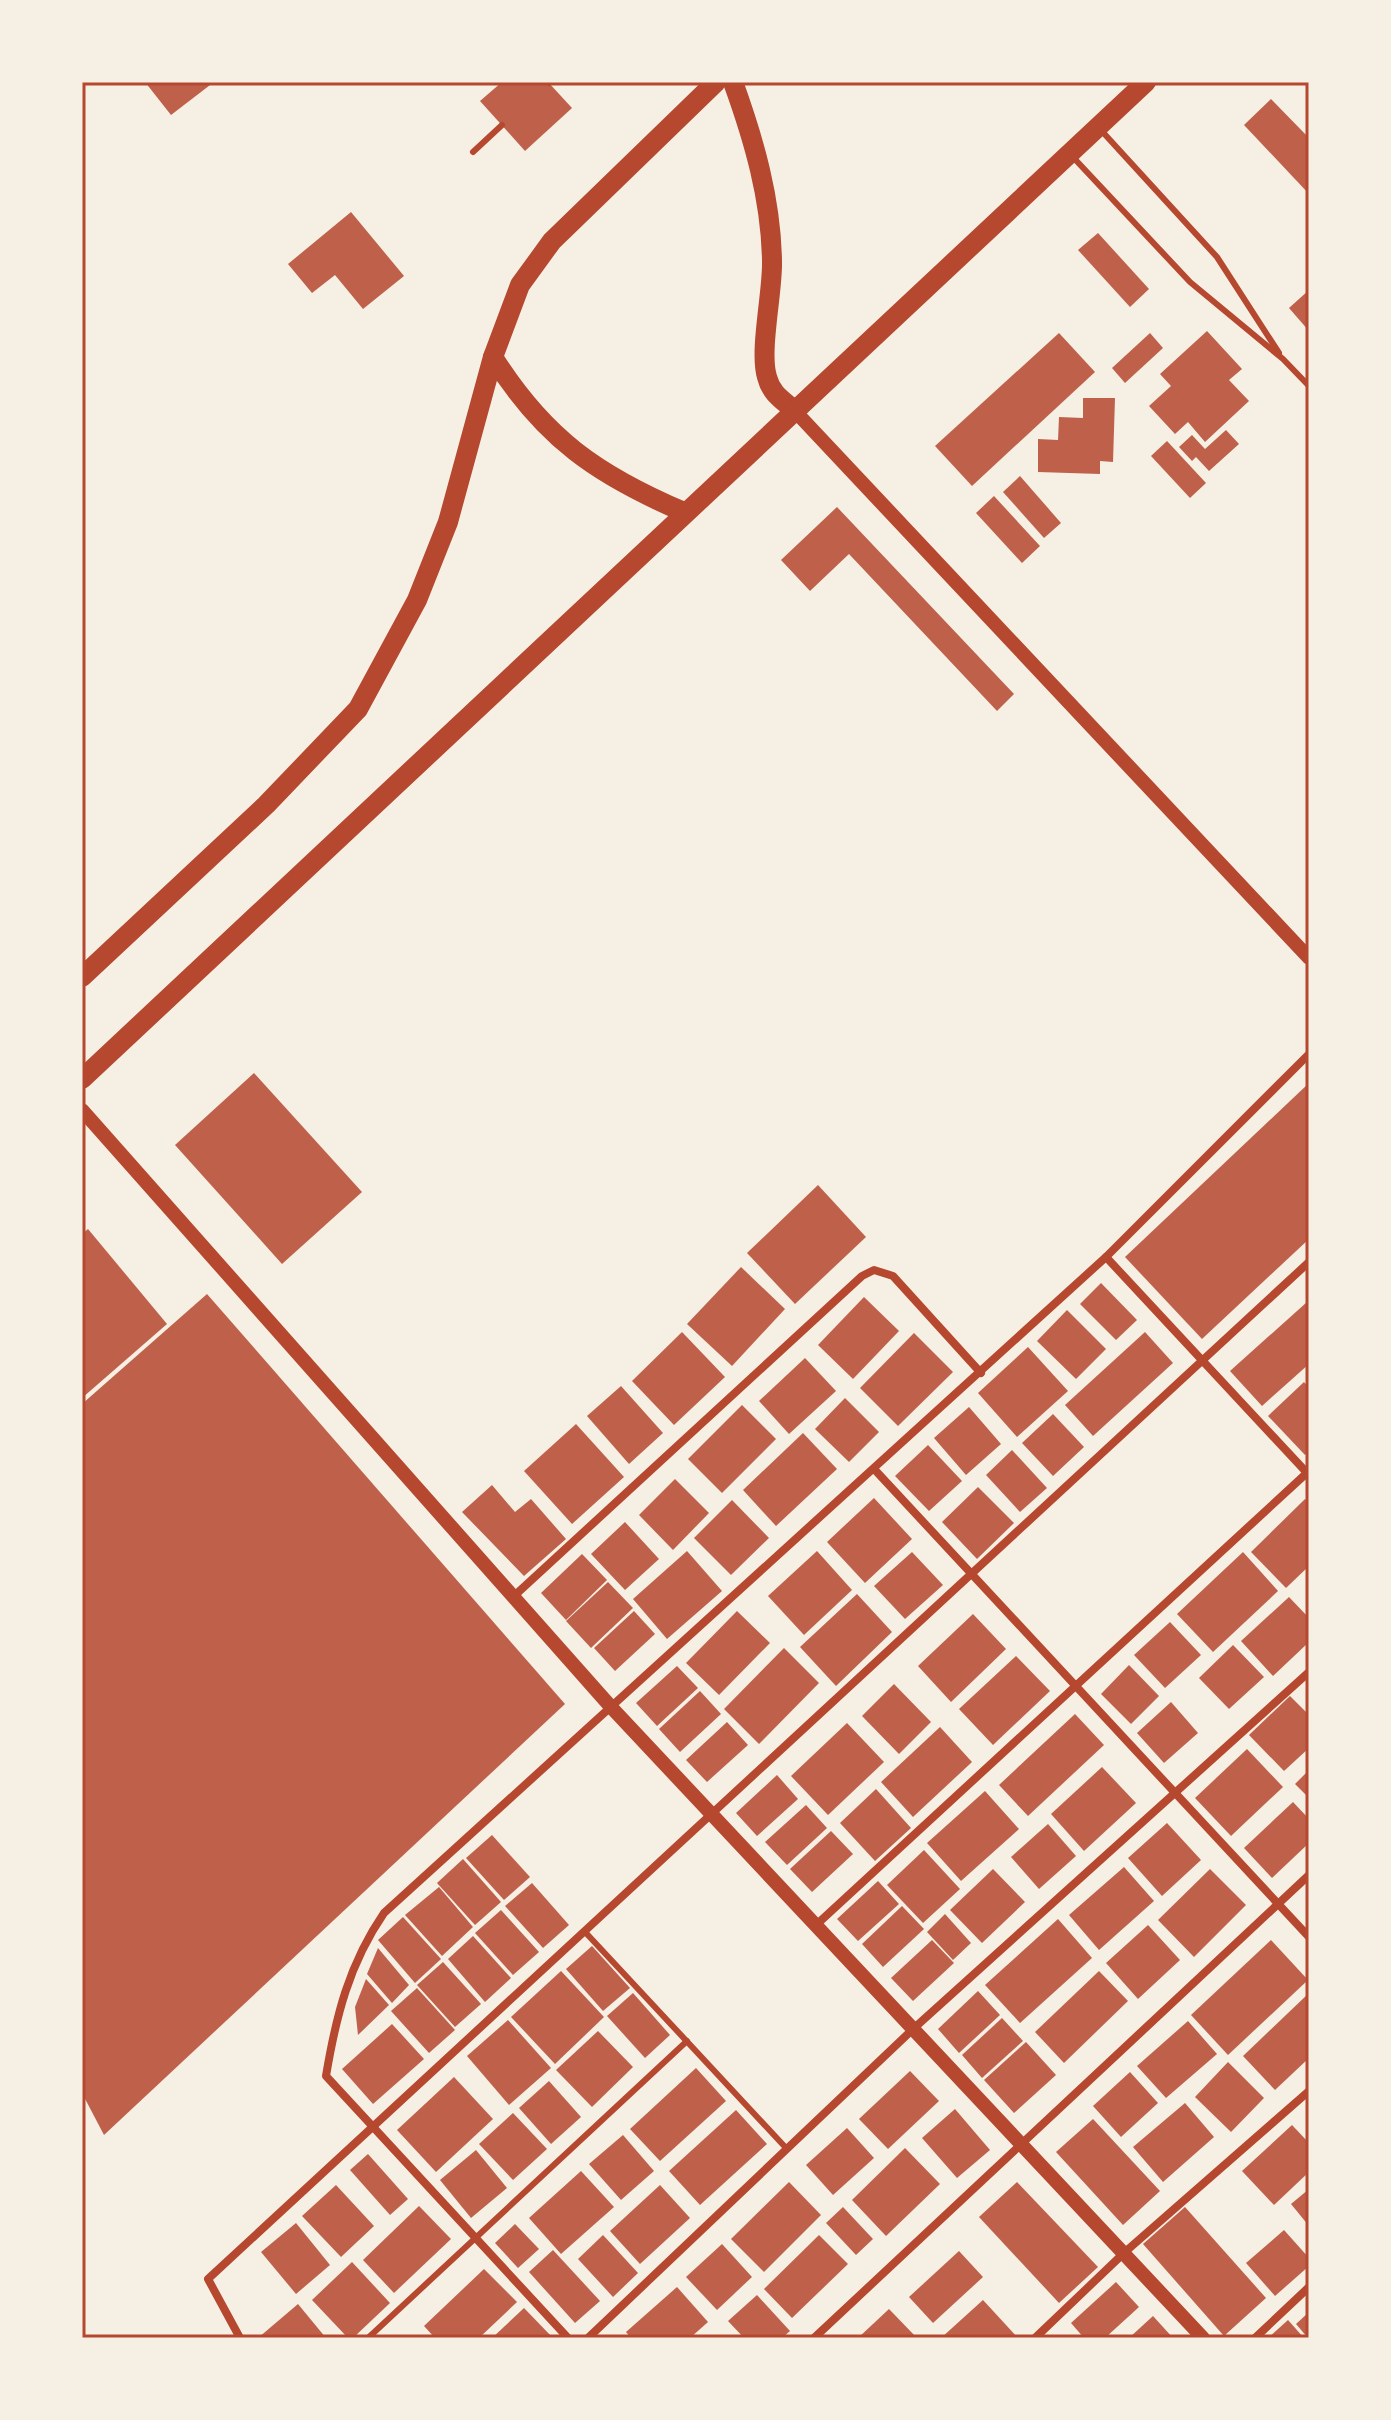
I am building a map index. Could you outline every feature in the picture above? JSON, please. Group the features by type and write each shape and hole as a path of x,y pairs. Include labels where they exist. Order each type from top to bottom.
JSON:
{"main road":[{"path":"82,977 266,805 358,709 417,600 448,522 493,357 520,285 552,241 716,82"},
{"path":"733,82 751,131 766,195 772,261 766,374 774,393 793,409"},
{"path":"82,1079 793,409 1146,82"},
{"path":"493,357 517,395 550,432 589,465 632,490 684,512"}],"street":[{"path":"793,409 1309,958"},
{"path":"568,2338 326,2076 341,1995 368,1937 384,1913 1106,1257 1309,1054"},
{"path":"82,1110 611,1707 1203,2338"},
{"path":"815,1926 1308,1473 1106,1257"},
{"path":"240,2338 208,2279 374,2129 1309,1262"},
{"path":"512,1597 848,1285 874,1270 893,1276 981,1373"},
{"path":"875,1470 1309,1937"},
{"path":"588,2338 912,2030 1177,1795 1309,1672"},
{"path":"814,2338 1309,1875"},
{"path":"1035,2338 1125,2252 1309,2091"},
{"path":"1255,2338 1309,2287"}],"lane":[{"path":"473,152 502,125"},
{"path":"1098,127 1217,257 1283,359"},
{"path":"1070,153 1190,282 1283,359 1309,386"},
{"path":"586,1933 787,2149"},
{"path":"368,2338 687,2041"}],"building":[{"path":"145,82 214,82 171,115"},
{"path":"502,82 548,82 572,108 525,151 480,101"},
{"path":"1271,99 1309,138 1309,194 1244,125"},
{"path":"351,212 404,276 363,309 335,275 312,293 288,264"},
{"path":"1098,233 1149,289 1130,307 1078,250"},
{"path":"1309,290 1309,331 1289,308"},
{"path":"1207,331 1242,369 1229,380 1249,401 1205,442 1188,422 1175,434 1149,406 1171,386 1160,374"},
{"path":"1059,333 1095,372 972,486 935,446"},
{"path":"1150,333 1163,348 1125,383 1112,368"},
{"path":"1083,398 1115,398 1113,462 1100,461 1100,474 1038,472 1038,439 1058,440 1059,417 1083,418"},
{"path":"1226,430 1239,444 1209,471 1196,457 1192,461 1179,447 1192,435 1205,449"},
{"path":"1167,441 1206,483 1190,498 1151,456"},
{"path":"1020,476 1061,523 1044,538 1003,492"},
{"path":"994,496 1040,546 1022,563 976,513"},
{"path":"837,507 1014,694 997,711 849,554 810,591 781,560"},
{"path":"254,1073 362,1192 282,1264 175,1145"},
{"path":"1309,1083 1309,1239 1202,1339 1125,1257"},
{"path":"818,1185 866,1237 795,1304 747,1253"},
{"path":"88,1229 167,1324 82,1398 82,1234"},
{"path":"741,1267 785,1309 732,1366 687,1324"},
{"path":"1101,1283 1137,1320 1116,1340 1080,1304"},
{"path":"207,1294 565,1704 104,2135 82,2093 82,1404"},
{"path":"864,1297 899,1331 853,1379 818,1345"},
{"path":"1307,1302 1309,1364 1262,1406 1230,1371"},
{"path":"1067,1310 1106,1349 1076,1379 1037,1341"},
{"path":"682,1332 725,1377 674,1425 632,1381"},
{"path":"1145,1332 1173,1363 1093,1436 1065,1405"},
{"path":"914,1333 953,1372 898,1426 860,1388"},
{"path":"1028,1347 1068,1391 1017,1437 978,1393"},
{"path":"805,1358 836,1391 789,1434 759,1401"},
{"path":"1304,1382 1309,1388 1309,1451 1305,1455 1268,1416"},
{"path":"621,1386 663,1433 629,1464 587,1416"},
{"path":"845,1398 879,1432 849,1462 815,1429"},
{"path":"742,1405 776,1439 722,1493 688,1459"},
{"path":"969,1407 1001,1444 966,1475 934,1438"},
{"path":"1053,1414 1084,1447 1053,1476 1022,1443"},
{"path":"576,1424 624,1477 572,1524 524,1471"},
{"path":"803,1433 837,1469 776,1526 743,1490"},
{"path":"928,1445 962,1481 929,1511 895,1476"},
{"path":"1012,1450 1047,1488 1020,1512 986,1475"},
{"path":"675,1479 709,1513 673,1550 639,1515"},
{"path":"492,1485 515,1512 531,1499 566,1539 524,1576 462,1512"},
{"path":"978,1487 1014,1523 977,1559 942,1522"},
{"path":"874,1498 912,1539 865,1583 827,1542"},
{"path":"1305,1499 1309,1503 1309,1566 1286,1588 1251,1552"},
{"path":"732,1500 769,1538 731,1575 694,1538"},
{"path":"625,1522 659,1559 625,1590 591,1554"},
{"path":"687,1551 722,1591 667,1639 633,1599"},
{"path":"817,1551 852,1590 804,1635 768,1596"},
{"path":"912,1552 943,1585 905,1619 874,1586"},
{"path":"1243,1552 1278,1591 1213,1652 1177,1614"},
{"path":"582,1554 607,1580 566,1620 541,1593"},
{"path":"608,1582 633,1608 591,1648 566,1621"},
{"path":"857,1594 892,1632 836,1686 800,1647"},
{"path":"1289,1597 1309,1618 1309,1642 1273,1676 1241,1641"},
{"path":"634,1611 655,1634 615,1671 594,1648"},
{"path":"737,1611 770,1643 719,1695 686,1663"},
{"path":"973,1614 1006,1649 951,1702 918,1666"},
{"path":"1170,1622 1201,1655 1165,1688 1134,1655"},
{"path":"1233,1645 1264,1677 1229,1709 1199,1678"},
{"path":"784,1648 819,1683 759,1744 724,1709"},
{"path":"1016,1656 1050,1691 993,1745 959,1709"},
{"path":"1129,1665 1159,1696 1131,1724 1101,1694"},
{"path":"677,1666 698,1688 657,1726 636,1703"},
{"path":"894,1684 931,1722 899,1754 862,1716"},
{"path":"700,1691 721,1714 680,1752 659,1729"},
{"path":"1290,1696 1309,1715 1309,1748 1284,1771 1249,1735"},
{"path":"1171,1702 1198,1733 1164,1763 1137,1733"},
{"path":"1075,1714 1104,1745 1028,1816 999,1785"},
{"path":"727,1722 748,1745 707,1782 686,1760"},
{"path":"847,1723 884,1762 828,1815 791,1776"},
{"path":"940,1727 972,1762 913,1817 881,1782"},
{"path":"1247,1749 1283,1787 1231,1836 1195,1798"},
{"path":"1102,1767 1136,1803 1084,1851 1051,1814"},
{"path":"1309,1770 1309,1798 1295,1784"},
{"path":"777,1775 798,1799 757,1836 736,1813"},
{"path":"876,1789 911,1828 875,1861 840,1823"},
{"path":"985,1791 1019,1829 961,1881 927,1843"},
{"path":"1293,1802 1309,1819 1309,1843 1272,1878 1244,1848"},
{"path":"806,1805 827,1828 787,1865 765,1842"},
{"path":"1167,1823 1201,1860 1162,1896 1128,1858"},
{"path":"1048,1824 1076,1856 1039,1889 1011,1857"},
{"path":"831,1831 853,1854 812,1892 790,1869"},
{"path":"492,1835 530,1877 504,1900 466,1858"},
{"path":"924,1850 960,1889 923,1923 887,1885"},
{"path":"463,1859 501,1902 475,1925 437,1883"},
{"path":"1124,1867 1154,1901 1099,1950 1069,1915"},
{"path":"993,1869 1025,1902 982,1943 950,1910"},
{"path":"1210,1869 1246,1905 1194,1957 1158,1920"},
{"path":"878,1881 899,1904 858,1941 837,1919"},
{"path":"532,1883 569,1925 543,1948 505,1906"},
{"path":"439,1887 473,1927 442,1956 405,1915"},
{"path":"902,1906 924,1929 883,1967 862,1944"},
{"path":"501,1910 539,1952 513,1975 475,1933"},
{"path":"945,1914 971,1943 953,1960 927,1932"},
{"path":"403,1917 441,1959 415,1983 378,1940"},
{"path":"1058,1919 1092,1958 1020,2023 985,1985"},
{"path":"1148,1925 1180,1960 1138,1999 1106,1963"},
{"path":"473,1936 511,1978 485,2002 448,1959"},
{"path":"932,1940 954,1963 913,2001 891,1978"},
{"path":"1271,1940 1308,1980 1228,2055 1191,2015"},
{"path":"592,1946 630,1988 603,2011 566,1969"},
{"path":"378,1948 409,1985 392,2003 367,1974"},
{"path":"443,1962 481,2004 455,2027 417,1985"},
{"path":"561,1971 604,2017 555,2064 511,2017"},
{"path":"1099,1971 1128,2001 1064,2063 1035,2032"},
{"path":"366,1979 389,2005 358,2035 355,2007"},
{"path":"417,1988 455,2030 429,2053 391,2011"},
{"path":"978,1991 1000,2015 959,2053 938,2029"},
{"path":"633,1993 670,2035 645,2058 607,2016"},
{"path":"1309,1993 1309,2058 1275,2090 1243,2056"},
{"path":"1002,2018 1023,2041 982,2078 962,2055"},
{"path":"508,2020 551,2068 509,2105 467,2056"},
{"path":"1188,2021 1217,2054 1166,2098 1137,2066"},
{"path":"392,2024 424,2059 373,2104 342,2069"},
{"path":"598,2031 633,2067 592,2107 556,2070"},
{"path":"1026,2042 1056,2075 1014,2113 984,2080"},
{"path":"1228,2062 1264,2098 1231,2132 1195,2097"},
{"path":"696,2068 726,2101 660,2161 630,2129"},
{"path":"910,2071 939,2101 888,2149 859,2119"},
{"path":"1130,2072 1158,2103 1121,2137 1093,2106"},
{"path":"454,2077 493,2119 436,2172 397,2130"},
{"path":"549,2081 581,2117 551,2144 519,2108"},
{"path":"1185,2103 1214,2137 1163,2182 1133,2147"},
{"path":"955,2109 990,2150 957,2178 922,2138"},
{"path":"736,2110 767,2144 700,2205 669,2171"},
{"path":"513,2113 547,2149 513,2180 479,2144"},
{"path":"1093,2119 1160,2191 1123,2225 1056,2152"},
{"path":"1292,2125 1309,2143 1309,2172 1274,2205 1242,2171"},
{"path":"847,2128 874,2158 833,2195 806,2165"},
{"path":"623,2135 654,2171 621,2200 589,2164"},
{"path":"905,2148 940,2184 886,2236 852,2200"},
{"path":"476,2150 507,2188 471,2218 440,2180"},
{"path":"368,2154 408,2199 390,2215 350,2170"},
{"path":"581,2171 614,2207 561,2254 529,2218"},
{"path":"789,2182 821,2215 764,2272 731,2239"},
{"path":"1017,2182 1098,2267 1059,2303 979,2217"},
{"path":"336,2185 374,2226 341,2257 302,2216"},
{"path":"660,2185 690,2218 640,2264 610,2231"},
{"path":"1309,2189 1309,2226 1291,2204"},
{"path":"419,2206 451,2239 394,2293 363,2260"},
{"path":"843,2207 873,2239 856,2255 826,2223"},
{"path":"1185,2207 1266,2298 1224,2336 1143,2244"},
{"path":"296,2223 330,2265 296,2294 261,2252"},
{"path":"515,2224 539,2249 518,2268 495,2243"},
{"path":"1284,2230 1309,2258 1309,2266 1275,2296 1246,2263"},
{"path":"603,2235 638,2273 613,2297 578,2259"},
{"path":"819,2235 848,2264 792,2318 764,2289"},
{"path":"722,2244 752,2277 717,2310 686,2277"},
{"path":"553,2250 600,2301 575,2323 529,2272"},
{"path":"959,2251 983,2277 933,2323 909,2297"},
{"path":"352,2262 390,2303 353,2338 348,2338 312,2300"},
{"path":"484,2269 517,2302 479,2338 435,2338 424,2326"},
{"path":"1116,2282 1139,2307 1105,2338 1084,2338 1071,2323"},
{"path":"677,2287 708,2322 690,2338 631,2338 626,2332"},
{"path":"757,2295 790,2331 782,2338 744,2338 728,2321"},
{"path":"983,2300 1018,2338 941,2338"},
{"path":"298,2304 326,2338 258,2338"},
{"path":"524,2308 553,2338 492,2338"},
{"path":"889,2309 917,2338 858,2338"},
{"path":"1309,2312 1309,2338 1308,2338 1296,2324"},
{"path":"1153,2316 1173,2338 1129,2338"},
{"path":"1288,2320 1304,2338 1268,2338"}]}
